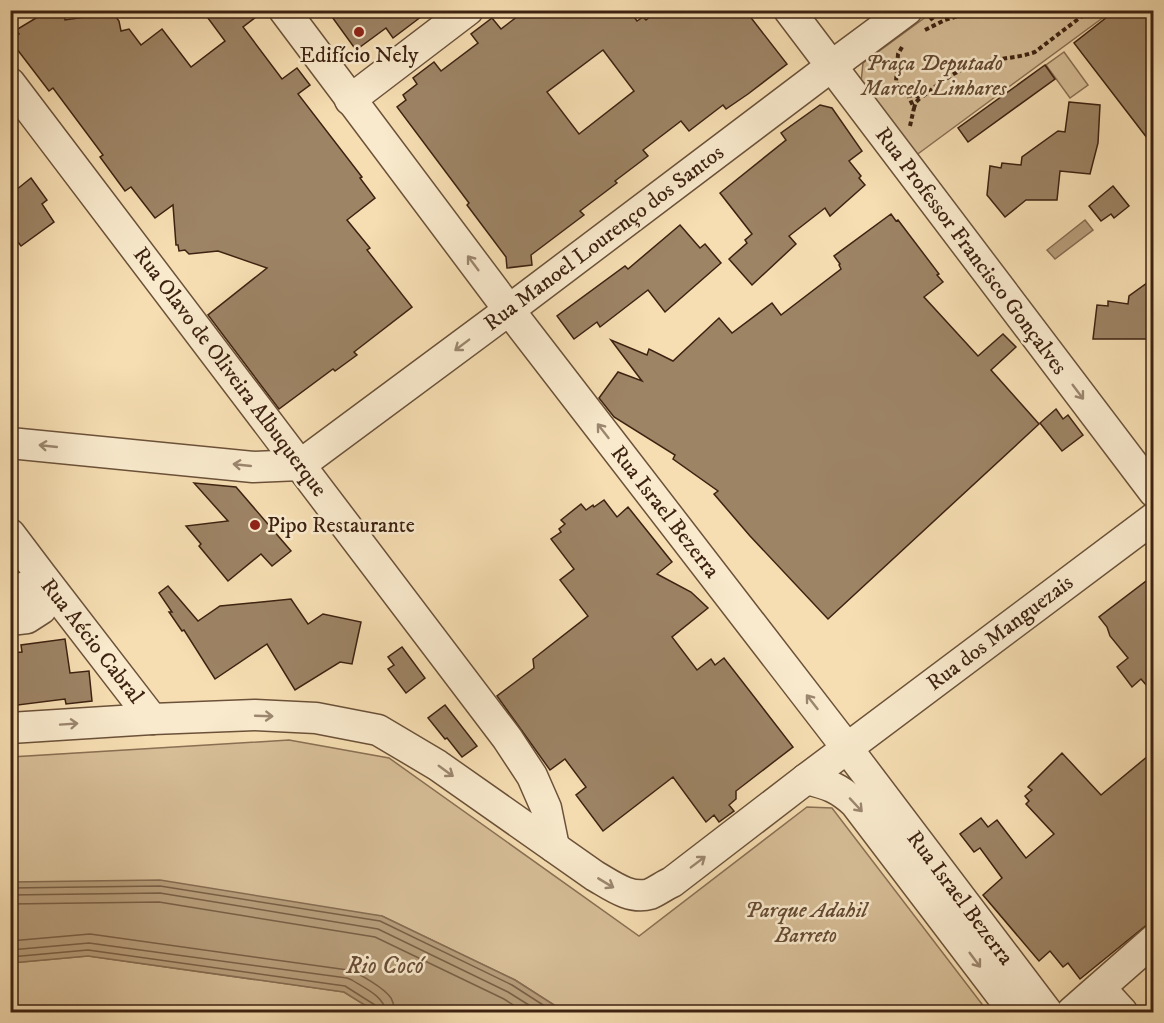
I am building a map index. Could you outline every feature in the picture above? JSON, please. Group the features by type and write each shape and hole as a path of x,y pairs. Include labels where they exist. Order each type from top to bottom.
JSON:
{"street":[{"name":"Rua Israel Bezerra","path":"284,10 509,310 847,748 1047,1012"},
{"path":"350,100 468,10"},
{"name":"Rua Professor Francisco Gonçalves","path":"789,10 1154,492"},
{"name":"Rua Manoel Lourenço dos Santos","path":"300,465 831,66 913,30"},
{"name":"Rua Olavo de Oliveira Albuquerque","path":"10,83 507,738 532,776 546,808 554,847"},
{"path":"10,443 253,467 300,465"},
{"name":"Rua dos Manguezais","path":"10,728 255,715 316,718 378,730 437,765 621,892 649,894 672,882 1154,518"},
{"name":"Rua Aécio Cabral","path":"10,534 36,594 152,719"},
{"path":"10,620 27,618 36,594"},
{"name":"Rua Israel Bezerra","path":"806,779 827,783 843,792 855,803 1014,1012"},
{"path":"1072,1012 1154,940"},
{"path":"1100,988 1122,1012"}],"path":[{"path":"896,45 942,10"},
{"path":"977,10 913,30 898,54 896,82 908,95 914,108 921,97 950,75 983,62 1035,52 1090,10"},
{"path":"908,95 921,97"}],"green space":[{"name":"Praça Deputado Marcelo Linhares","path":"934,11 1112,11 915,156 861,82 863,63"},
{"path":"1064,52 1088,85 1070,98 1046,65"},
{"name":"Parque Adahil Barreto","path":"289,740 389,758 639,936 807,807 832,808 988,1012 565,1012 515,980 382,916 11,882 11,757"},
{"path":"88,956 344,992 376,1012 11,1012 11,963"}],"water":[{"path":"1085,220 1093,230 1055,259 1047,250"},
{"name":"Rio Cocó","path":"160,880 382,916 515,980 565,1012 376,1012 344,992 88,956 11,963 11,882"}],"building":[{"path":"202,10 265,10 243,27 282,79 297,68 310,85 298,94 362,177 360,178 375,198 347,220 370,248 367,250 412,307 354,352 357,355 335,371 333,369 279,409 208,315 267,268 218,251 189,254 185,250 179,251 176,245 173,205 155,218 131,187 125,191 100,157 103,155 53,88 49,91 10,40 19,34 16,30 41,15 64,11 65,20 113,13 119,21 121,31 129,29 141,45 162,29 191,67 225,41"},
{"path":"327,10 430,10 393,38 386,28 356,50"},
{"path":"526,10 629,10 637,21 643,17 646,20 658,10 745,10 787,64 748,94 726,109 723,105 689,131 681,121 643,150 648,156 580,211 584,215 531,255 532,265 507,268 506,257 467,205 469,203 397,107 406,100 403,95 417,84 413,78 434,62 441,71 478,43 471,34 492,18 501,29","holes":["603,50 634,91 579,134 547,92"]},
{"path":"1116,10 1154,10 1154,147 1074,43"},
{"path":"1045,65 1055,79 968,142 958,128"},
{"path":"1069,102 1100,105 1098,143 1090,174 1060,171 1057,200 1026,200 1005,217 987,195 990,166 1001,168 1002,163 1021,165 1022,157 1058,131 1065,132"},
{"path":"820,105 832,108 862,151 849,161 865,185 830,216 825,208 789,236 796,244 752,285 729,259 747,243 745,240 752,234 720,193 786,140 781,133"},
{"path":"31,178 47,200 42,204 54,222 21,246 11,233 11,194"},
{"path":"1113,186 1129,206 1114,218 1111,214 1101,221 1089,206"},
{"path":"891,214 896,221 898,220 943,282 924,297 978,356 1003,334 1016,347 991,370 1039,424 828,619 750,536 714,494 718,491 673,459 675,455 614,417 599,398 618,372 642,381 611,340 647,355 649,349 673,361 719,318 732,333 772,303 781,315 841,269 834,256"},
{"path":"680,225 700,248 705,244 721,263 665,312 648,290 600,327 597,322 574,339 557,316 625,266 628,269"},
{"path":"1154,278 1154,339 1093,339 1097,305 1108,306 1108,301 1128,304 1129,296"},
{"path":"1056,409 1063,419 1068,415 1083,435 1062,451 1040,423"},
{"path":"194,483 236,487 291,551 272,566 261,554 228,581 199,546 201,544 186,526 228,521"},
{"path":"604,500 617,517 628,507 672,562 657,574 691,592 708,608 672,637 697,670 711,659 715,665 724,658 793,747 736,791 736,799 729,805 734,811 719,822 714,815 706,822 673,777 603,831 576,795 586,787 565,759 550,770 497,696 534,668 533,659 588,616 560,580 574,569 551,539 561,532 559,529 565,524 561,520 581,504 586,510"},
{"path":"1154,575 1154,694 1141,679 1132,687 1117,667 1128,658 1110,636 1107,627 1099,617"},
{"path":"168,586 198,621 220,606 291,599 308,624 323,614 361,622 352,664 340,662 295,690 267,644 215,679 184,630 182,631 169,612 172,612 159,593"},
{"path":"65,639 70,673 89,671 92,701 66,704 65,699 10,706 10,653 22,652 21,645"},
{"path":"402,647 425,678 406,693 388,669 394,665 388,657"},
{"path":"445,705 477,746 462,757 428,718"},
{"path":"1154,751 1154,919 1080,979 1068,963 1063,967 1050,951 1039,961 983,895 1002,878 980,848 974,852 960,834 981,818 988,827 997,820 1026,858 1054,834 1026,804 1029,801 1025,796 1032,790 1028,787 1062,753 1101,795"}],"place":[{"name":"Edifício Nely","path":"359,32"},
{"name":"Pipo Restaurante","path":"255,525"}]}
